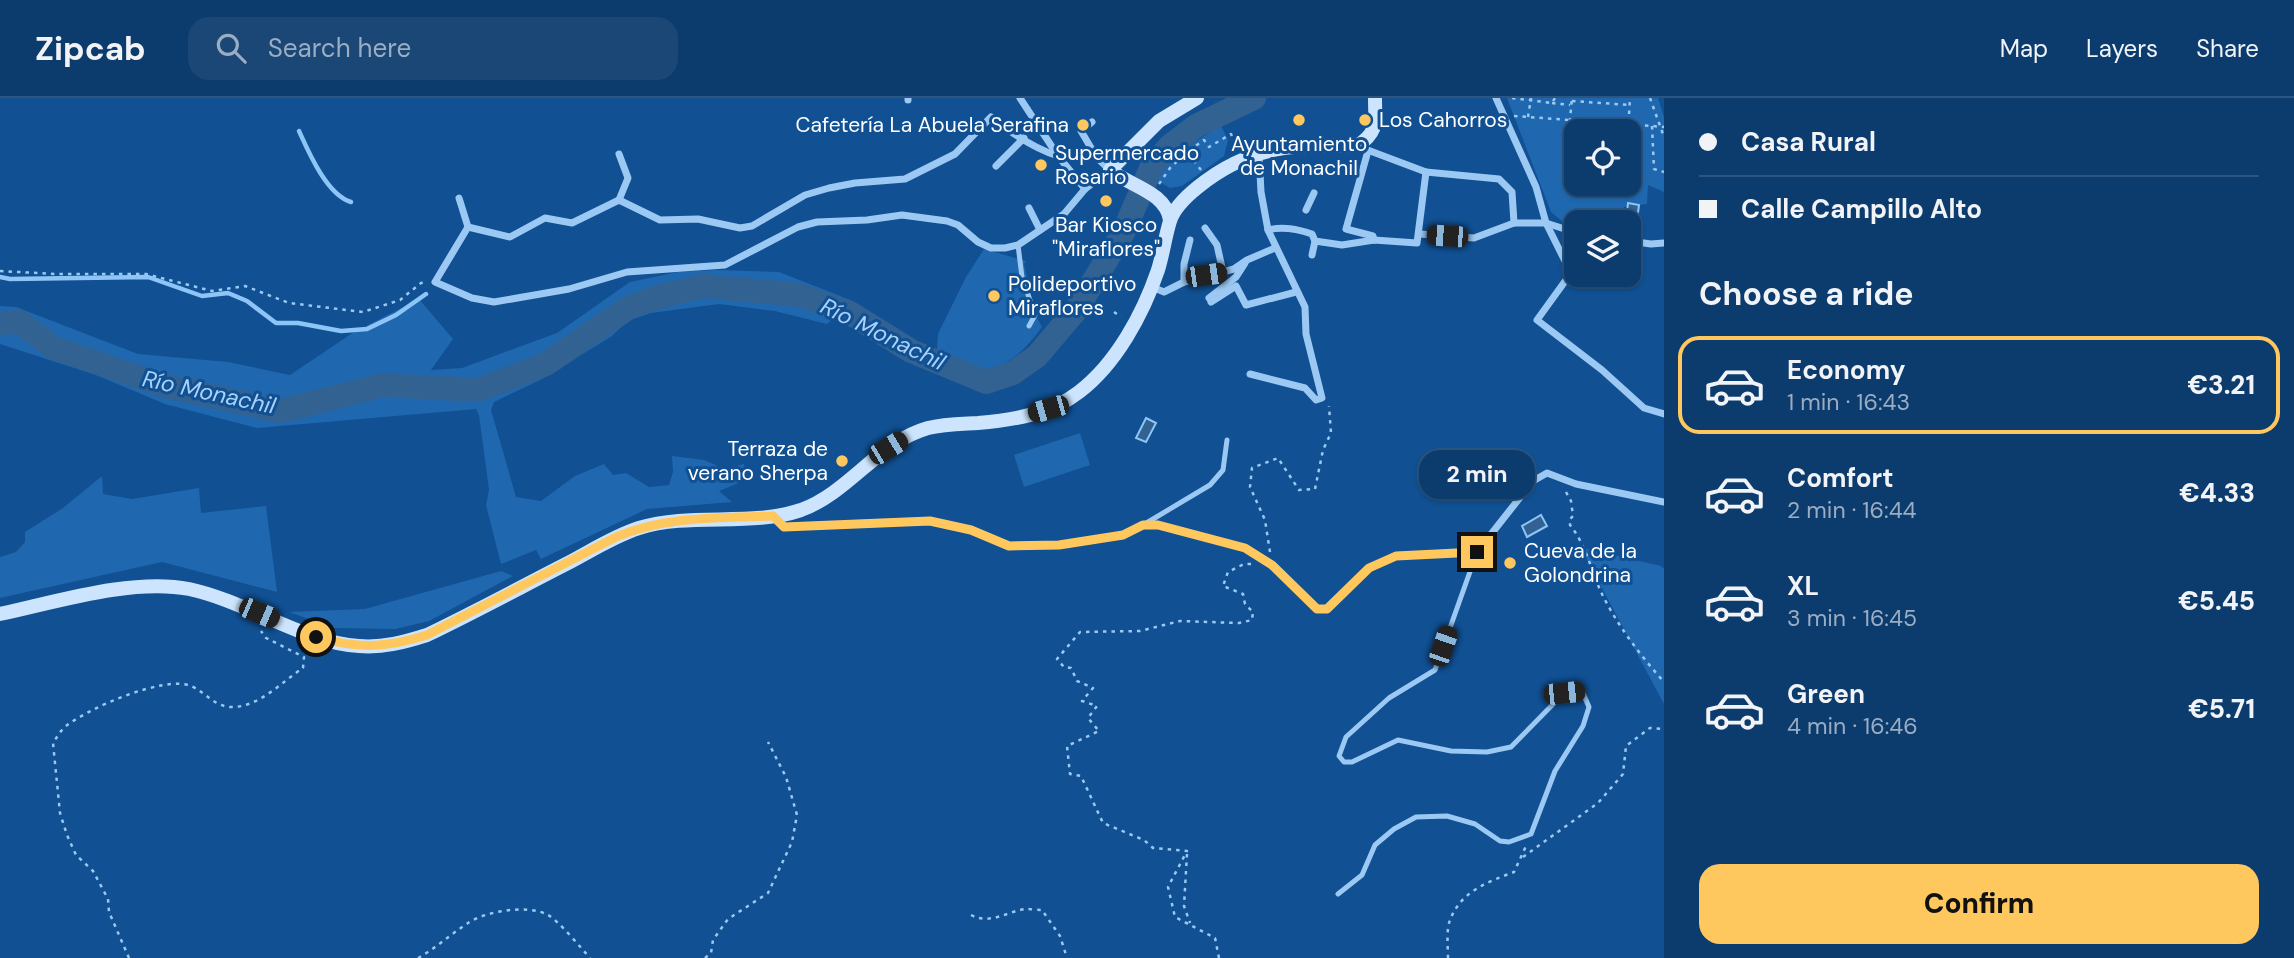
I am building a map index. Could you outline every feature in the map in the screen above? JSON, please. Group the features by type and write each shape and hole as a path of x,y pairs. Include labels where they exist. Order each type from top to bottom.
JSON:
{"street":[{"path":"1020,98 1058,156 1085,189"},
{"path":"458,198 468,227 435,282 472,298 494,302 569,289 628,272 725,265 798,227 817,222 867,220 902,215 947,220 991,248 1017,245 1064,214 1085,189 1110,170 1159,121 1197,98"},
{"path":"1374,240 1373,236 1346,229 1374,130 1375,98"},
{"path":"1496,98 1536,187 1546,223 1572,273 1538,320 1602,370 1644,408 1664,414"},
{"path":"619,200 660,220 698,219 740,228 752,226 805,195 855,183 905,179 955,154 990,117 1038,149 1058,156"},
{"path":"1092,121 1081,131 1097,158 1110,170 1128,182 1185,198"},
{"path":"996,166 1024,138"},
{"path":"0,614 142,586 188,589 339,643 359,646 403,643 452,623 637,528 677,520 773,516 797,511 838,491 888,448 908,436 928,428 1009,420 1063,403 1094,379 1111,360 1126,336 1152,287 1170,220 1185,198 1225,167 1274,149 1299,145 1367,150 1426,172 1499,179 1511,192 1514,223"},
{"path":"468,227 510,237 545,218 572,223 619,200 628,178 619,154"},
{"path":"1250,374 1305,388 1316,400 1322,398 1306,334 1305,307 1268,230 1261,192 1259,154"},
{"path":"1315,241 1342,245 1374,240 1417,246 1426,172"},
{"path":"1155,191 1167,208 1170,220"},
{"path":"1306,211 1314,193"},
{"path":"1029,208 1040,230"},
{"path":"1420,234 1474,238 1514,223 1546,223 1564,229"},
{"path":"1268,230 1279,227 1312,234 1315,241 1312,255"},
{"path":"1205,228 1217,245 1223,272"},
{"path":"1184,282 1184,264 1190,240"},
{"path":"1641,243 1664,243"},
{"path":"1152,287 1164,292 1184,282 1234,269 1275,248"},
{"path":"1247,260 1236,277 1209,298 1211,302 1236,286 1247,305 1296,292"},
{"path":"773,516 784,527 930,521 971,530 1009,546 1059,545 1123,535 1143,525 1158,525 1245,548 1272,565 1317,609 1327,609 1369,568 1396,556 1477,552 1533,481 1547,473 1664,502"}],"lane":[{"path":"1017,245 1023,277 1035,315 1029,326"},
{"path":"1143,525 1210,485 1223,470 1227,440"},
{"path":"1338,894 1362,875 1374,845 1394,829 1416,817 1447,816 1475,824 1500,841 1508,842 1531,834 1555,771 1583,726 1589,708 1582,691 1564,693 1511,747 1487,752 1451,751 1398,740 1352,762 1344,761 1339,755 1346,737 1389,698 1435,670 1477,552"}],"path":[{"path":"1513,98 1552,103 1572,101 1630,105"},
{"path":"1552,103 1555,98"},
{"path":"1629,119 1630,98"},
{"path":"1650,98 1663,127 1664,137"},
{"path":"1528,117 1530,99"},
{"path":"1570,119 1572,101"},
{"path":"1503,115 1564,120"},
{"path":"1641,125 1663,127"},
{"path":"1652,126 1654,169 1664,172"},
{"path":"1155,191 1170,168 1186,152 1204,140 1209,147 1231,134 1235,143"},
{"path":"1186,152 1203,172"},
{"path":"0,271 146,274 212,291 245,286 289,303 363,312 400,300 421,283 435,282"},
{"path":"1114,312 1123,318"},
{"path":"1187,851 1153,848 1144,840 1103,823 1081,776 1070,774 1067,746 1099,732 1088,718 1097,706 1082,701 1093,688 1077,681 1071,668 1064,667 1057,659 1080,632 1140,631 1180,621 1239,623 1252,620 1253,612 1245,604 1243,594 1223,586 1228,572 1244,564 1272,565 1265,520 1250,487 1252,468 1278,458 1298,490 1315,489 1323,450 1331,433 1329,406 1316,400"},
{"path":"1563,479 1571,501 1573,516 1570,525 1594,569 1604,597 1636,650 1664,682"},
{"path":"129,958 109,912 108,899 93,871 76,855 67,835 60,813 53,743 65,726 118,698 159,686 190,686 218,705 234,707 253,702 270,693 303,668 304,657 266,638 256,624 259,613"},
{"path":"1522,857 1598,803 1623,774 1626,746 1650,728 1664,729"},
{"path":"705,958 711,953 713,940 728,919 768,893 792,842 797,815 786,776 768,742"},
{"path":"1448,958 1449,921 1462,899 1483,884 1514,872 1531,834"},
{"path":"1187,851 1168,887 1175,916 1215,938 1219,958"},
{"path":"1187,851 1184,906 1190,924"},
{"path":"971,915 980,920 1003,917 1026,909 1042,910 1060,936 1067,958"},
{"path":"418,958 446,941 470,921 497,911 527,910 548,914 590,958"}],"shaded area":[{"path":"1507,98 1658,98 1664,117 1664,192 1648,185 1647,204 1624,207 1624,210 1564,210 1564,223 1551,212"},
{"path":"1221,126 1228,140 1224,156 1182,186 1170,188 1156,180 1185,149"},
{"path":"1628,203 1639,205 1638,210 1627,210"},
{"name":"Polideportivo Miraflores","path":"984,249 1026,261 1024,264 1036,316 1042,327 1023,349 1007,362 989,369 979,369 937,350 938,334 966,277"},
{"path":"678,272 779,272 853,301 827,324 775,311 719,304 651,313 627,321 612,336 542,379 494,402 491,410 516,497 541,501 575,476 604,464 613,475 626,473 649,487 669,485 673,472 672,456 704,460 724,469 744,464 746,480 719,491 732,502 647,509 541,559 536,550 501,564 486,505 489,490 476,409 257,428 165,404 96,375 0,344 0,306 16,307 138,354 228,362 290,375 354,332 419,299 453,339 431,370 462,368 557,333 630,282"},
{"path":"1146,418 1156,423 1146,442 1136,438"},
{"path":"1080,433 1090,465 1024,487 1014,455"},
{"path":"102,476 103,494 132,499 199,488 201,513 266,506 277,592 162,562 0,598 0,557 16,552 25,542 25,532 63,508"},
{"path":"1541,515 1547,526 1527,537 1522,526"},
{"path":"1580,547 1661,566 1664,569 1664,704"},
{"path":"501,571 513,576 429,621 395,629 334,628 289,612 365,609"}],"waterway":[{"name":"Río Monachil","path":"0,323 20,322 54,348 161,385 281,411 383,385 478,390 546,364 628,308 658,297 703,286 800,295 850,313 911,351 986,382 1013,373 1037,356 1076,310 1124,231 1152,166 1170,146 1196,126 1254,98"},
{"path":"299,131 327,182 342,198 351,202"},
{"path":"0,277 148,277 202,296 228,293 247,301 276,323 298,323 341,331 367,329 396,315 426,294"}],"place":[{"name":"Ayuntamiento de Monachil","path":"1299,120"},
{"name":"Los Cahorros","path":"1365,120"},
{"name":"Cafetería La Abuela Serafina","path":"1083,125"},
{"name":"Supermercado Rosario","path":"1041,165"},
{"name":"Bar Kiosco \"Miraflores\"","path":"1106,201"},
{"name":"Polideportivo Miraflores","path":"994,296"},
{"name":"Terraza de verano Sherpa","path":"842,461"},
{"name":"Cueva de la Golondrina","path":"1510,563"}],"route":[{"path":"316,637 359,646 403,643 452,623 616,537 637,528 677,520 773,516 784,527 930,521 971,530 1009,546 1059,545 1123,535 1143,525 1158,525 1245,548 1272,565 1317,609 1327,609 1369,568 1396,556 1477,552"}]}
